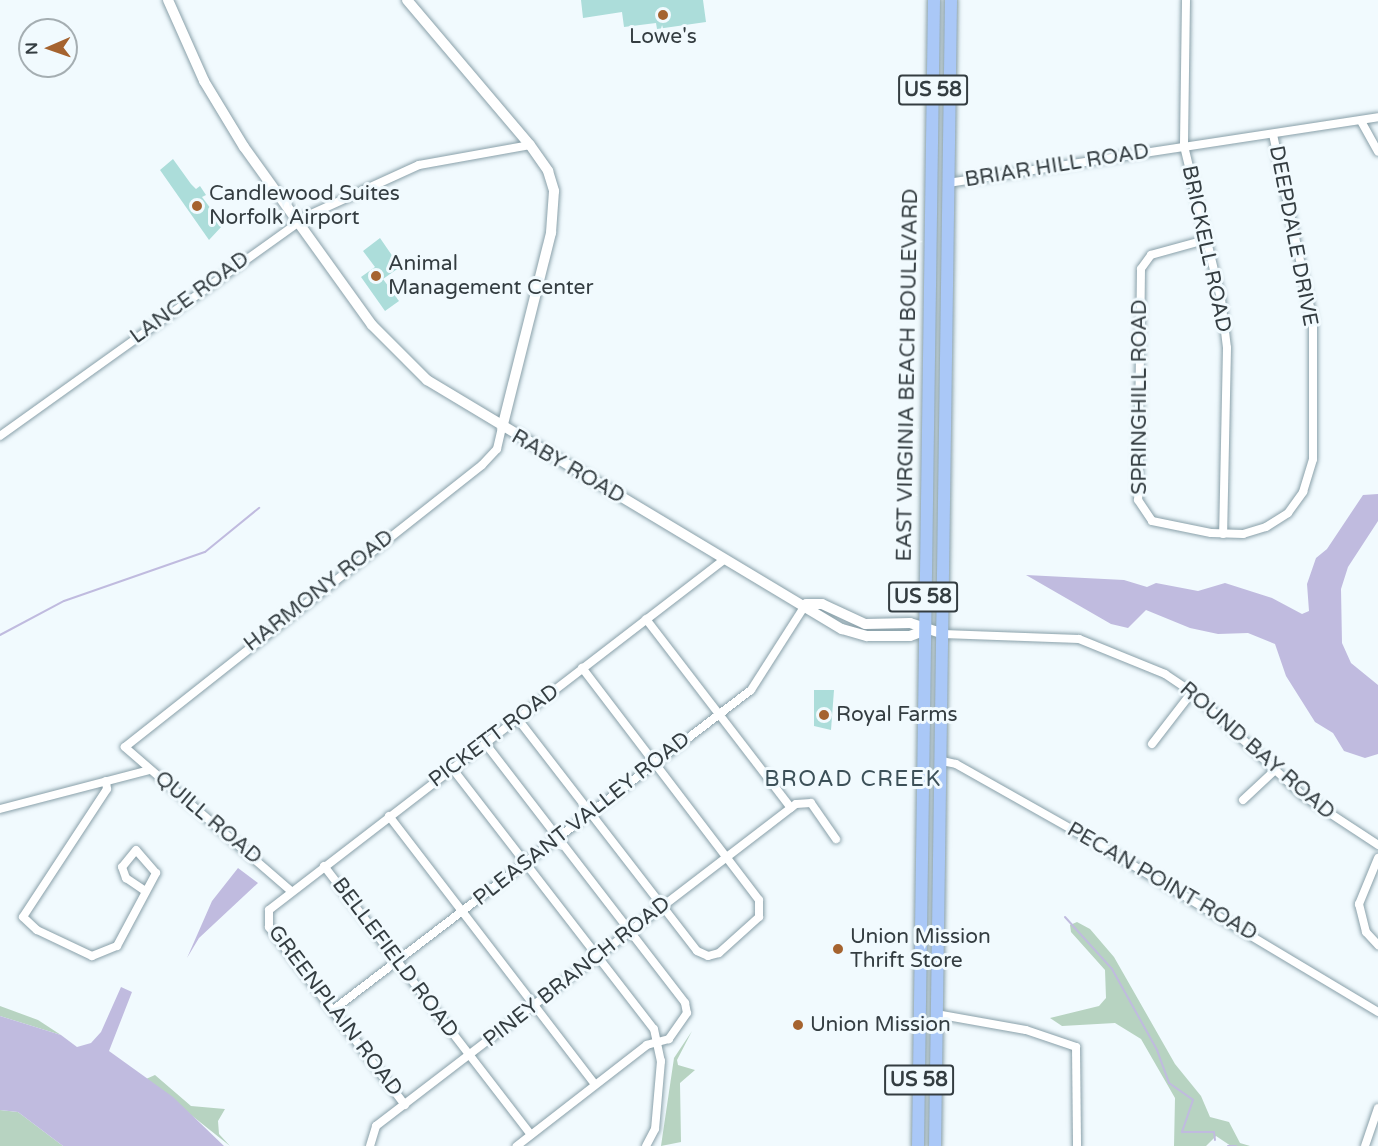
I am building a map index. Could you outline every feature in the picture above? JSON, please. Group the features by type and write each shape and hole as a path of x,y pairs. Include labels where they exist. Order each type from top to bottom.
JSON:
{"main road":[{"name":"EAST VIRGINIA BEACH BOULEVARD","path":"918,1146 923,631 934,0"},
{"name":"EAST VIRGINIA BEACH BOULEVARD","path":"935,1146 951,0"}],"street":[{"path":"168,0 220,110 296,222 395,352 451,398 502,428"},
{"name":"RABY ROAD","path":"407,0 530,145 552,181 554,218 502,428 725,560 806,604 822,604 865,624 910,623 923,631"},
{"name":"BRICKELL ROAD","path":"1186,0 1184,146 1221,300 1227,348 1223,534"},
{"name":"BRIAR HILL ROAD","path":"948,183 1378,117"},
{"path":"1361,121 1378,152"},
{"name":"DEEPDALE DRIVE","path":"1223,534 1255,531 1288,513 1303,492 1312,459 1314,321 1273,134"},
{"name":"LANCE ROAD","path":"0,436 296,222 418,165 530,145"},
{"name":"SPRINGHILL ROAD","path":"1205,240 1151,255 1141,269 1138,500 1152,521 1223,534"},
{"name":"HARMONY ROAD","path":"125,747 482,465 497,449 502,428"},
{"name":"PICKETT ROAD","path":"267,916 272,905 725,560"},
{"name":"PLEASANT VALLEY ROAD","path":"333,1010 758,684 806,604"},
{"path":"646,619 791,808 802,801 811,803 836,839"},
{"name":"ROUND BAY ROAD","path":"923,631 943,634 1079,639 1131,658 1192,692 1275,771 1320,809 1378,845"},
{"path":"517,718 697,951 708,956 719,953 760,914 761,904 582,668"},
{"path":"1152,744 1192,692"},
{"path":"485,743 559,837 687,1008 675,1035 647,1045 517,1146"},
{"name":"QUILL ROAD","path":"125,747 291,891"},
{"name":"PECAN POINT ROAD","path":"942,761 956,764 1084,836 1378,1012"},
{"path":"452,768 598,956 660,1042 655,1129 646,1146"},
{"path":"0,809 150,770"},
{"path":"1243,800 1275,771"},
{"path":"106,781 107,789 23,917 37,930 92,956 117,946 156,873 136,850 122,867 126,878 145,891"},
{"name":"PINEY BRANCH ROAD","path":"370,1144 376,1126 791,808"},
{"path":"389,816 595,1084"},
{"path":"1378,858 1359,904 1365,932 1378,945"},
{"name":"BELLEFIELD ROAD","path":"324,866 531,1135"},
{"name":"GREENPLAIN ROAD","path":"267,916 269,927 405,1105"},
{"path":"936,1014 1026,1030 1076,1047 1077,1146"},
{"path":"1365,1146 1378,1108"}],"green space":[{"path":"1077,922 1090,929 1114,957 1175,1064 1201,1096 1210,1117 1229,1122 1240,1143 1250,1146 1231,1146 1216,1136 1206,1146 1174,1146 1175,1098 1141,1039 1115,1023 1062,1026 1050,1018 1099,1006 1106,998 1105,970 1071,932 1070,925"},
{"path":"0,1006 38,1020 61,1035 0,1016"},
{"path":"692,1031 677,1060 678,1065 695,1070 680,1083 681,1142 661,1146 674,1058"},
{"path":"155,1075 191,1106 225,1109 218,1121 219,1134 230,1146 146,1079"},
{"path":"0,1110 18,1112 63,1146 0,1146"}],"shaded area":[{"path":"1378,494 1378,521 1348,567 1341,589 1342,643 1351,663 1378,685 1378,754 1365,758 1344,751 1333,733 1315,722 1286,676 1275,644 1248,633 1218,634 1190,628 1146,610 1128,628 1111,624 1026,575 1124,580 1147,587 1156,583 1198,591 1225,583 1272,598 1302,614 1309,611 1307,584 1316,558 1327,549 1363,495"},
{"path":"238,868 258,883 199,938 187,958 212,901"},
{"path":"121,987 132,992 109,1051 173,1097 224,1146 63,1146 18,1112 0,1110 0,1016 61,1035 77,1047 91,1043 101,1032"}],"building":[{"name":"Lowe's","path":"581,0 703,0 706,22 657,29 656,23 624,27 622,12 583,18"},
{"name":"Candlewood Suites Norfolk Airport","path":"173,159 196,189 200,186 206,195 202,197 223,225 209,240 160,170"},
{"name":"Animal Management Center","path":"380,238 400,267 383,279 399,301 385,311 361,277 375,267 363,251"},
{"name":"Royal Farms","path":"814,690 834,690 831,730 814,726"}],"waterway":[{"path":"0,635 64,601 205,552 259,508"},
{"path":"1065,917 1112,969 1157,1050 1169,1083 1193,1100 1182,1132 1214,1132 1215,1140"},
{"path":"1228,1146 1236,1146"}],"place":[{"name":"Lowe's","path":"663,15"},
{"name":"Candlewood Suites Norfolk Airport","path":"197,206"},
{"name":"Animal Management Center","path":"376,276"},
{"name":"Royal Farms","path":"824,715"},
{"name":"Union Mission Thrift Store","path":"838,949"},
{"name":"Union Mission","path":"798,1025"}],"district":[{"name":"BROAD CREEK","path":"853,780"}]}
